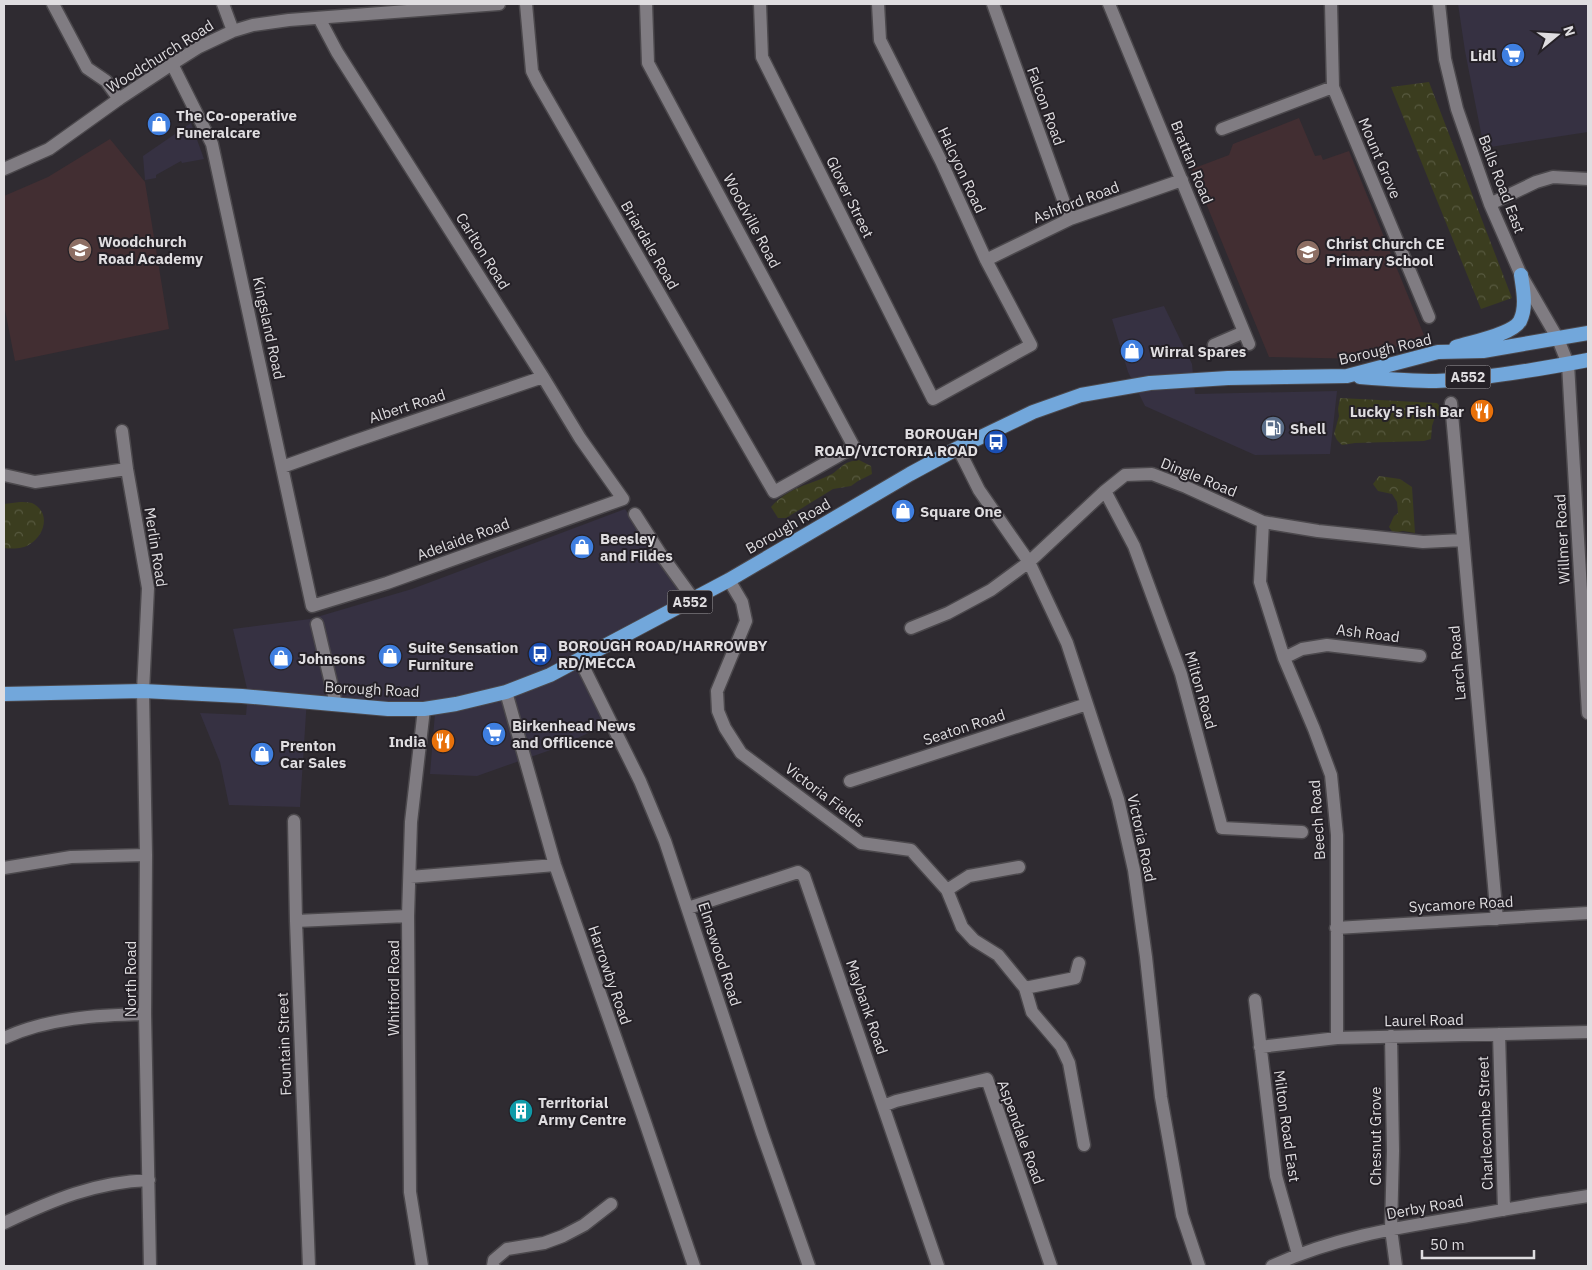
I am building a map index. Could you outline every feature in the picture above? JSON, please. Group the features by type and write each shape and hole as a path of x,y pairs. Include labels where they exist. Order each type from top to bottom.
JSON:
{"highway":[{"path":"1438,352 1508,331 1519,322 1524,297 1521,275"},
{"name":"Borough Road","path":"4,694 143,691 242,696 388,709 424,709 456,704 506,692 550,675 730,580 910,474 958,448 1033,412 1081,395 1150,383 1260,377 1347,376 1438,352 1483,352 1588,333"},
{"name":"A552","path":"1347,376 1402,380 1438,380 1498,374 1588,360"}],"street":[{"path":"53,4 87,68 106,81 119,99"},
{"path":"223,4 233,31"},
{"name":"Woodchurch Road","path":"4,169 49,149 119,99 199,47 253,24 404,8 498,4"},
{"name":"Briardale Road","path":"526,4 532,71 538,83 774,492 854,447"},
{"name":"Woodville Road","path":"646,4 648,63 854,447"},
{"name":"Glover Street","path":"760,4 762,57 933,399 1031,345"},
{"name":"Halcyon Road","path":"878,4 880,40 941,162 986,260 1031,345"},
{"name":"Falcon Road","path":"993,4 1070,219"},
{"name":"Brattan Road","path":"1110,4 1246,338 1214,345"},
{"name":"Mount Grove","path":"1331,4 1333,87 1429,318"},
{"name":"Balls Road East","path":"1439,4 1445,59 1457,109 1490,204 1521,275 1558,339 1568,364"},
{"name":"Carlton Road","path":"319,18 337,52 580,438 623,499"},
{"name":"Kingsland Road","path":"172,64 212,144 312,606"},
{"path":"1222,129 1333,87"},
{"path":"1490,204 1536,182 1552,177 1588,179"},
{"name":"Ashford Road","path":"986,260 1070,219 1182,180"},
{"name":"Willmer Road","path":"1568,364 1588,713"},
{"name":"Albert Road","path":"282,468 352,442 543,377"},
{"name":"Larch Road","path":"1451,403 1497,919"},
{"name":"Merlin Road","path":"122,431 148,588 143,691"},
{"name":"Victoria Road","path":"958,448 979,490 1029,562 1067,643 1118,799 1134,870 1146,957 1161,1097 1182,1216 1199,1266"},
{"path":"4,475 36,482 127,469"},
{"name":"Dingle Road","path":"911,628 948,613 991,590 1029,562 1105,491 1125,475 1152,474 1186,487 1263,522 1318,531 1423,542 1463,540"},
{"name":"Milton Road","path":"1105,491 1134,546 1182,674 1222,828 1302,832"},
{"name":"Adelaide Road","path":"312,606 387,583 623,499"},
{"path":"635,514 694,600"},
{"name":"Beech Road","path":"1263,522 1260,582 1284,658 1331,775 1337,835 1337,1038"},
{"name":"Victoria Fields","path":"730,580 742,602 746,621 716,691 718,711 725,728 741,753 861,843 911,850 947,890 962,927 974,940 998,956 1025,988 1032,1012 1061,1046 1068,1063 1084,1145"},
{"path":"317,624 336,704"},
{"name":"Ash Road","path":"1284,658 1302,649 1327,645 1420,656"},
{"name":"Elmswood Road","path":"580,660 640,781 665,841 762,1133 809,1266"},
{"name":"North Road","path":"143,691 146,855 145,1014 150,1266"},
{"name":"Harrowby Road","path":"506,692 555,865 694,1266"},
{"name":"Seaton Road","path":"850,781 1087,704"},
{"name":"Whitford Road","path":"422,1266 410,1192 408,916 411,822 424,709"},
{"name":"Fountain Street","path":"294,821 309,1266"},
{"path":"4,868 71,857 146,855"},
{"path":"410,877 555,865"},
{"path":"947,890 969,876 1019,867"},
{"name":"Maybank Road","path":"688,908 798,872 804,876 938,1266"},
{"name":"Sycamore Road","path":"1336,928 1588,913"},
{"path":"296,921 408,916"},
{"path":"1025,988 1075,978 1079,963"},
{"name":"Milton Road East","path":"1255,1000 1276,1176 1298,1254"},
{"path":"4,1038 24,1029 92,1016 145,1014"},
{"name":"Laurel Road","path":"1260,1047 1337,1038 1588,1032"},
{"name":"Charlecombe Street","path":"1499,1034 1504,1210"},
{"name":"Chesnut Grove","path":"1391,1036 1393,1151 1391,1229 1396,1266"},
{"name":"Aspendale Road","path":"883,1106 896,1101 988,1079 1051,1266"},
{"path":"4,1222 84,1190 124,1182 149,1180"},
{"name":"Derby Road","path":"1272,1266 1298,1254 1343,1240 1391,1229 1588,1196"},
{"path":"494,1266 494,1260 507,1249 544,1243 563,1236 584,1225 612,1204"}],"shaded area":[{"path":"1458,4 1588,4 1588,132 1484,148"},
{"name":"Christ Church CE Primary School","path":"1299,118 1315,156 1321,155 1323,160 1349,151 1424,335 1366,359 1269,357 1192,169 1229,155 1233,144"},
{"path":"191,123 204,159 182,163 181,161 156,175 156,178 145,180 143,156"},
{"name":"Woodchurch Road Academy","path":"110,139 145,182 169,329 15,361 4,305 4,196 48,177"},
{"path":"1164,306 1192,364 1195,394 1337,391 1330,454 1255,455 1145,406 1128,372 1112,319"},
{"path":"625,509 686,597 577,656 605,725 559,747 477,776 430,774 436,701 424,704 307,698 300,807 229,805 220,762 200,713 246,715 248,693 233,629 310,619 412,589"}],"green space":[{"path":"1429,82 1512,298 1481,309 1391,87"},
{"path":"1340,398 1437,403 1442,409 1443,414 1435,417 1431,439 1424,441 1342,445 1334,434 1339,416"},
{"path":"859,460 871,466 872,474 851,486 833,489 786,518 778,518 771,507 792,490 832,474 847,463"},
{"path":"1379,476 1400,479 1412,487 1415,533 1403,531 1393,533 1389,527 1394,516 1398,513 1397,502 1392,494 1378,491 1373,484"},
{"path":"32,503 38,507 42,512 44,524 39,535 27,546 4,548 4,504"}],"place":[{"name":"Lidl","path":"1513,55"},
{"name":"The Co-operative Funeralcare","path":"159,124"},
{"name":"Woodchurch Road Academy","path":"80,250"},
{"name":"Christ Church CE Primary School","path":"1308,252"},
{"name":"Wirral Spares","path":"1132,351"},
{"name":"Lucky's Fish Bar","path":"1482,411"},
{"name":"Shell","path":"1273,428"},
{"name":"BOROUGH ROAD/VICTORIA ROAD","path":"996,442"},
{"name":"Square One","path":"903,511"},
{"name":"Beesley and Fildes","path":"582,547"},
{"name":"BOROUGH ROAD/HARROWBY RD/MECCA","path":"540,654"},
{"name":"Suite Sensation Furniture","path":"390,656"},
{"name":"Johnsons","path":"281,658"},
{"name":"Birkenhead News and Offlicence","path":"494,734"},
{"name":"India","path":"443,741"},
{"name":"Prenton Car Sales","path":"262,754"},
{"name":"Territorial Army Centre","path":"521,1111"}]}
